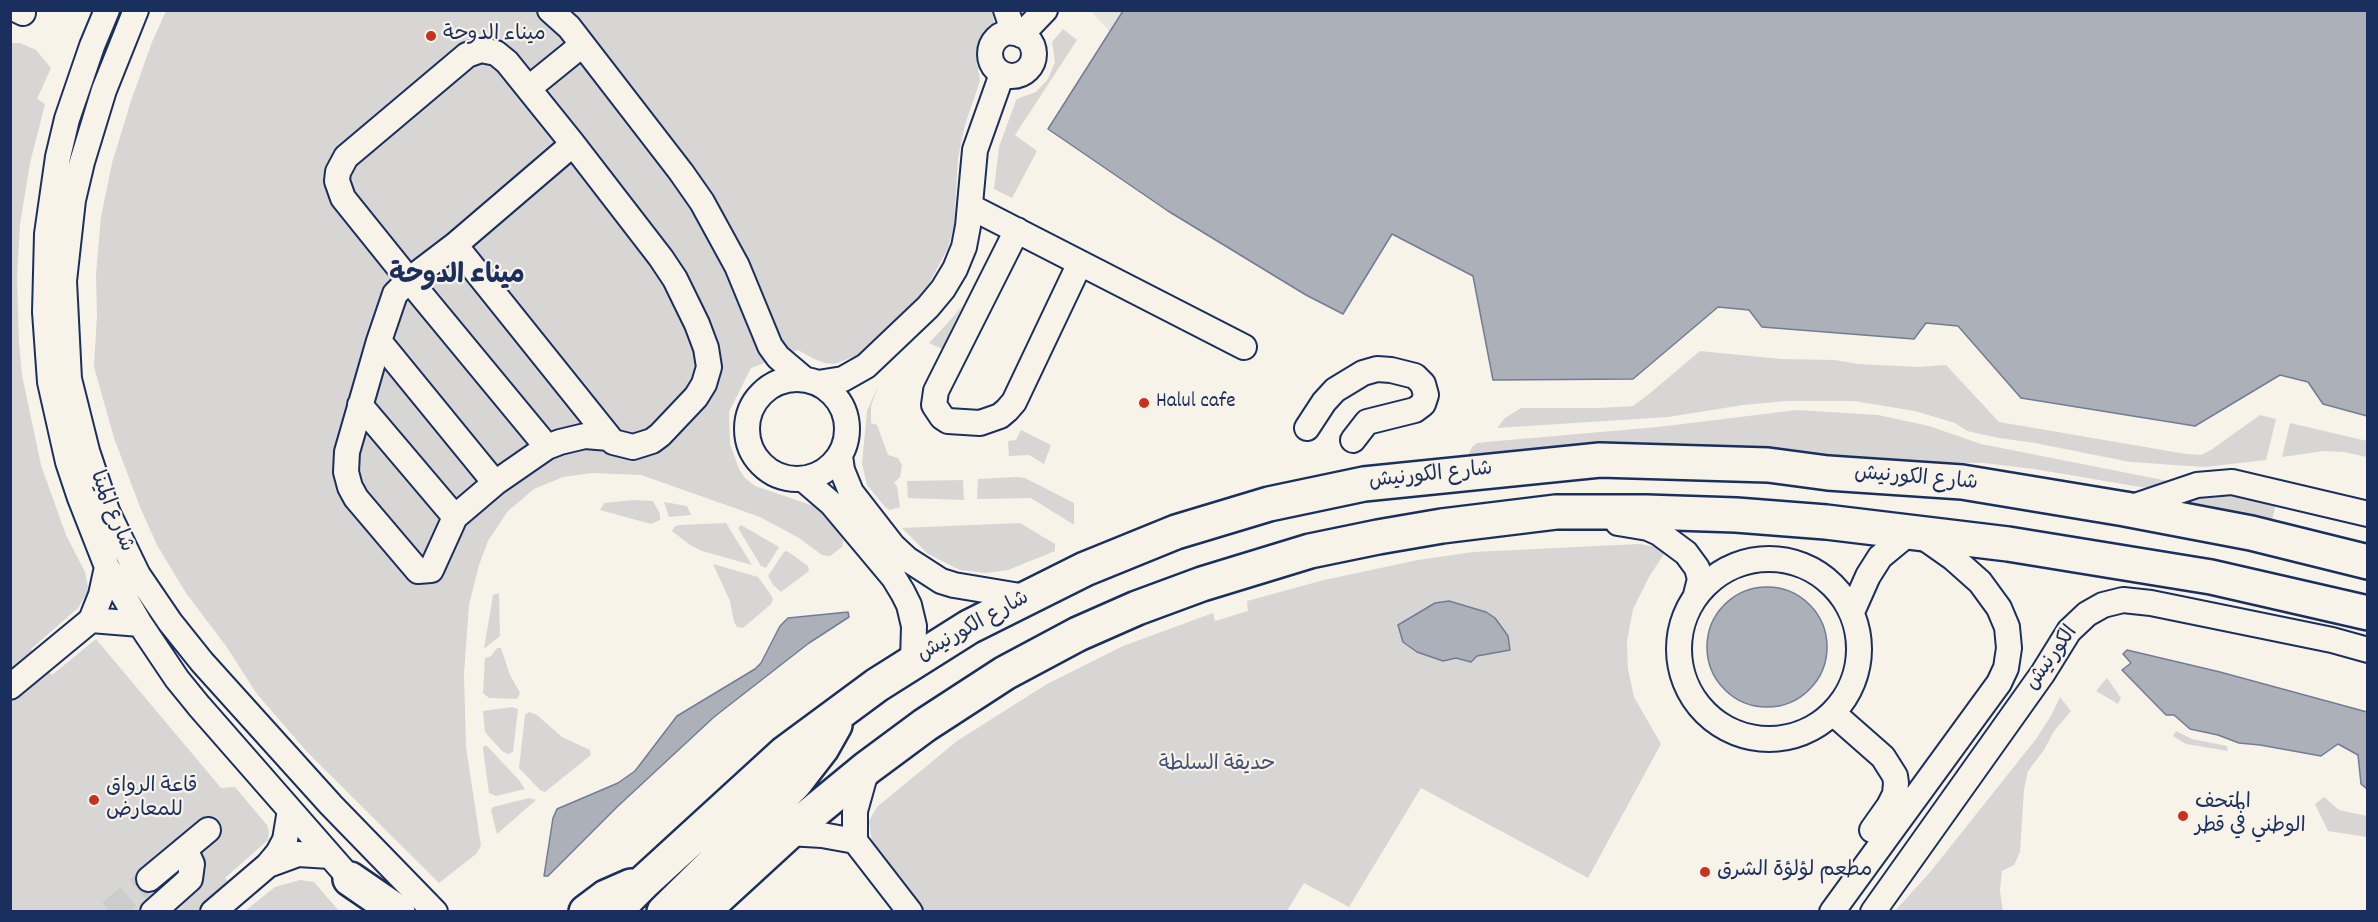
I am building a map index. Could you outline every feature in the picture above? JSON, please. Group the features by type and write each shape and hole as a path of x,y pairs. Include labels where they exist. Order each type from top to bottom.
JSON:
{"highway":[{"name":"شارع الكورنيش","path":"614,912 759,776 843,710 913,661 969,627 1085,569 1176,532 1269,504 1364,484 1600,460 1768,465 1828,473 1962,482 2251,533 2367,562"},
{"path":"702,912 788,833 867,768 925,725 1005,673 1078,634 1137,608 1191,588 1310,551 1367,539 1442,526 1556,512 1736,515 1826,522 2008,544 2211,577 2367,614"},
{"path":"664,912 795,783 822,748 843,710"},
{"path":"340,867 362,912"},
{"path":"340,867 398,912"},
{"path":"586,912 606,897 644,882"}],"street":[{"name":"شارع المينا","path":"107,10 78,82 58,157 49,215 45,273 49,371 59,426 80,498 107,567 140,624 177,679 378,912"},
{"name":"شارع المينا","path":"136,10 104,90 85,148 73,201 64,280 69,379 84,441 107,512 138,575 202,662 330,805 435,912"},
{"path":"550,10 570,28 702,202 737,266 763,333 778,357 832,393 842,407 848,424"},
{"path":"1014,26 1032,45 1033,60 1024,72 1017,75 1002,74 992,63 991,48 1000,36 1014,26 1045,10"},
{"path":"529,88 570,28"},
{"path":"455,244 613,442 633,447 652,441 700,390 707,377 708,357 697,324 675,279 529,88 502,56 488,51 466,55 341,164 337,181 339,190 409,280 547,447"},
{"path":"866,366 854,394 846,440 840,456 830,467 817,475 803,479 789,479 764,468 752,452 746,432 747,418 760,394 780,381 843,379 866,366 928,307 943,289 964,248 971,207 975,150 1002,74"},
{"path":"573,144 395,294 347,452 346,472 350,488 356,498 418,572 431,570 455,517 495,483 547,447 585,436 609,438"},
{"path":"971,207 1244,347"},
{"path":"1017,230 936,391 934,405 942,417 948,421 980,423 990,421 1007,410 1014,402 1080,263"},
{"path":"760,394 764,359 763,333"},
{"path":"380,341 495,483"},
{"path":"1307,428 1335,390 1363,373 1377,369 1391,370 1415,376 1424,384 1426,395 1423,404 1415,410 1367,422 1353,440"},
{"path":"360,405 455,517"},
{"path":"840,456 842,470 851,492 892,546 907,559 941,581 1026,597"},
{"path":"803,479 832,504 894,578 909,605 914,626 913,661"},
{"path":"2125,509 2197,485 2232,482 2367,514"},
{"path":"1556,512 1648,528 1659,532 1686,553 1696,568 1700,579 1696,595"},
{"path":"1852,612 1868,576 1880,557 1903,538 1916,532"},
{"name":"الكورنيش","path":"1832,912 1999,683 2006,668 2009,648 2007,627 1999,608 1980,582 1953,558 1916,532"},
{"path":"1779,558 1802,564 1823,576 1840,592 1852,612 1858,630 1860,649 1858,668 1852,686 1833,713 1808,731 1773,740 1750,738 1729,730 1710,718 1695,701 1684,681 1679,660 1679,637 1685,615 1696,595 1712,578 1733,566 1755,559 1779,558"},
{"path":"10,687 91,620 101,595 107,567"},
{"name":"الكورنيش","path":"1873,912 2043,672 2069,631 2087,614 2103,605 2123,600 2151,603 2332,640 2367,650"},
{"path":"91,620 140,624"},
{"path":"1814,912 1889,806 1895,794 1896,783 1892,768 1883,757 1833,713"},
{"path":"867,768 861,782 855,812 855,841 910,912"},
{"path":"213,912 268,865 285,840 289,825 297,818 330,805"},
{"path":"149,879 208,830"},
{"path":"788,833 822,835 855,841"},
{"path":"153,912 190,879 192,864 185,849"},
{"path":"268,865 298,854 340,867"}],"shaded area":[{"path":"1091,11 1123,11 1110,32"},
{"path":"1123,11 2367,11 2367,416 2323,404 2308,382 2280,375 2195,426 2021,398 1958,326 1926,323 1914,339 1762,327 1749,310 1718,307 1633,379 1493,380 1473,276 1392,234 1343,314 1306,295 1168,211 1048,129"},
{"path":"1767,587 1790,591 1810,604 1823,624 1827,647 1823,670 1810,690 1790,703 1767,707 1744,703 1724,690 1711,670 1707,647 1711,624 1724,604 1744,591"},
{"path":"1449,601 1486,612 1495,618 1508,636 1510,650 1477,656 1471,662 1456,658 1443,661 1417,652 1403,642 1398,625 1435,603"},
{"path":"848,612 849,617 809,643 714,717 617,807 548,876 544,876 553,818 557,809 618,783 635,771 677,716 755,669 761,663 780,626 788,618"},
{"path":"2127,650 2220,672 2367,712 2367,789 2361,784 2358,755 2338,744 2321,756 2239,743 2218,735 2190,729 2174,715 2166,715 2122,670 2131,663 2123,654"}],"green space":[{"path":"166,11 992,11 993,31 983,43 979,54 977,62 980,81 965,125 958,158 954,228 947,250 924,293 858,355 835,364 814,359 798,350 751,368 729,412 730,444 739,469 745,478 755,486 817,507 844,538 842,547 830,556 822,555 799,538 760,517 641,475 592,473 563,477 534,489 508,511 488,541 469,605 464,674 466,747 481,846 476,854 439,883 308,753 257,694 226,646 186,593 157,545 114,438 94,367 97,315 96,274 101,217 112,163 131,101 152,42"},
{"path":"1063,29 1077,40 1015,135 1037,151 1012,198 994,189 999,147 1017,99 1036,92 1048,79 1055,62 1052,42"},
{"path":"11,43 20,43 36,50 51,68 37,99 45,104 30,163 20,224 17,279 19,342 22,375 41,465 66,535 85,572 88,587 78,608 31,649 52,675 96,639 221,788 235,787 267,825 268,840 225,878 242,899 226,911 11,912"},
{"path":"962,306 942,349 929,343 953,317"},
{"path":"1700,351 1781,359 1835,360 1858,364 1919,367 1946,365 1999,422 2186,454 2201,455 2211,450 2260,415 2276,419 2266,460 2205,467 2130,462 1999,438 1967,431 1955,423 1915,411 1854,401 1786,401 1743,405 1668,417 1497,428 1505,418 1521,408 1633,406"},
{"path":"879,384 871,406 871,423 877,425 888,455 898,458 902,465 900,477 894,483 897,486 900,507 890,510 867,485 862,464 867,411"},
{"path":"1797,410 1878,415 1929,426 1981,444 2168,481 2198,482 2158,490 1984,463 1903,462 1738,452 1588,449 1468,456 1472,447 1477,443 1658,427"},
{"path":"2290,423 2367,441 2367,457 2324,451 2282,457"},
{"path":"1021,430 1051,445 1044,464 1029,455 1009,456 1008,441 1016,440"},
{"path":"1025,478 1074,503 1074,525 1031,498 977,499 978,479"},
{"path":"963,480 964,500 908,498 907,481"},
{"path":"2222,492 2276,503 2272,520 2180,503"},
{"path":"633,500 653,501 660,514 660,520 651,524 600,510 604,503"},
{"path":"664,502 687,506 691,515 669,517"},
{"path":"726,523 752,565 702,551 672,531 675,526 680,525"},
{"path":"1020,523 1055,544 1055,551 1008,570 986,573 960,570 928,554 902,528"},
{"path":"741,525 779,547 766,568 761,566 738,528"},
{"name":"حديقة السلطة","path":"1639,544 1658,547 1666,551 1649,577 1633,609 1627,641 1628,669 1634,697 1661,744 1588,878 1421,788 1349,907 1304,883 1287,911 921,911 879,855 872,842 869,821 877,807 957,741 1047,684 1123,646 1213,613 1215,621 1248,611 1247,601 1324,580 1418,560 1473,552"},
{"path":"787,551 808,566 809,571 781,592 768,576"},
{"path":"713,564 758,577 773,599 771,604 743,628 737,627 734,622 730,601"},
{"path":"499,593 500,636 484,649 493,595"},
{"path":"497,648 501,648 510,675 520,693 517,699 489,698 483,693 485,658 491,656"},
{"path":"2107,678 2121,698 2118,704 2096,691"},
{"path":"2060,697 2071,711 2054,731 2044,750 2028,771 2024,790 2020,852 2014,865 2002,871 2000,891 2003,911 1895,911 1931,871 2036,739"},
{"path":"512,707 518,709 513,752 508,754 502,751 485,732 483,711"},
{"path":"529,712 537,715 562,737 590,750 591,755 545,792 540,790 519,768 525,715"},
{"path":"2176,731 2192,739 2227,746 2228,751 2186,744 2173,736"},
{"path":"484,746 487,746 525,789 496,796 489,793"},
{"path":"2324,797 2339,810 2367,816 2367,837 2328,831 2315,804"},
{"path":"529,798 536,800 497,834 491,810 493,807"},
{"path":"300,880 314,882 339,911 245,911 275,887"}],"tunnel":[{"path":"110,912 149,879"}],"place":[{"name":"ميناء الدوحة","path":"431,36"},
{"name":"Halul cafe","path":"1144,403"},
{"name":"قاعة الرواق للمعارض","path":"94,800"},
{"name":"المتحف الوطني في قطر","path":"2183,816"},
{"name":"مطعم لؤلؤة الشرق","path":"1705,872"}],"district":[{"name":"ميناء الدوحة","path":"457,278"}]}
